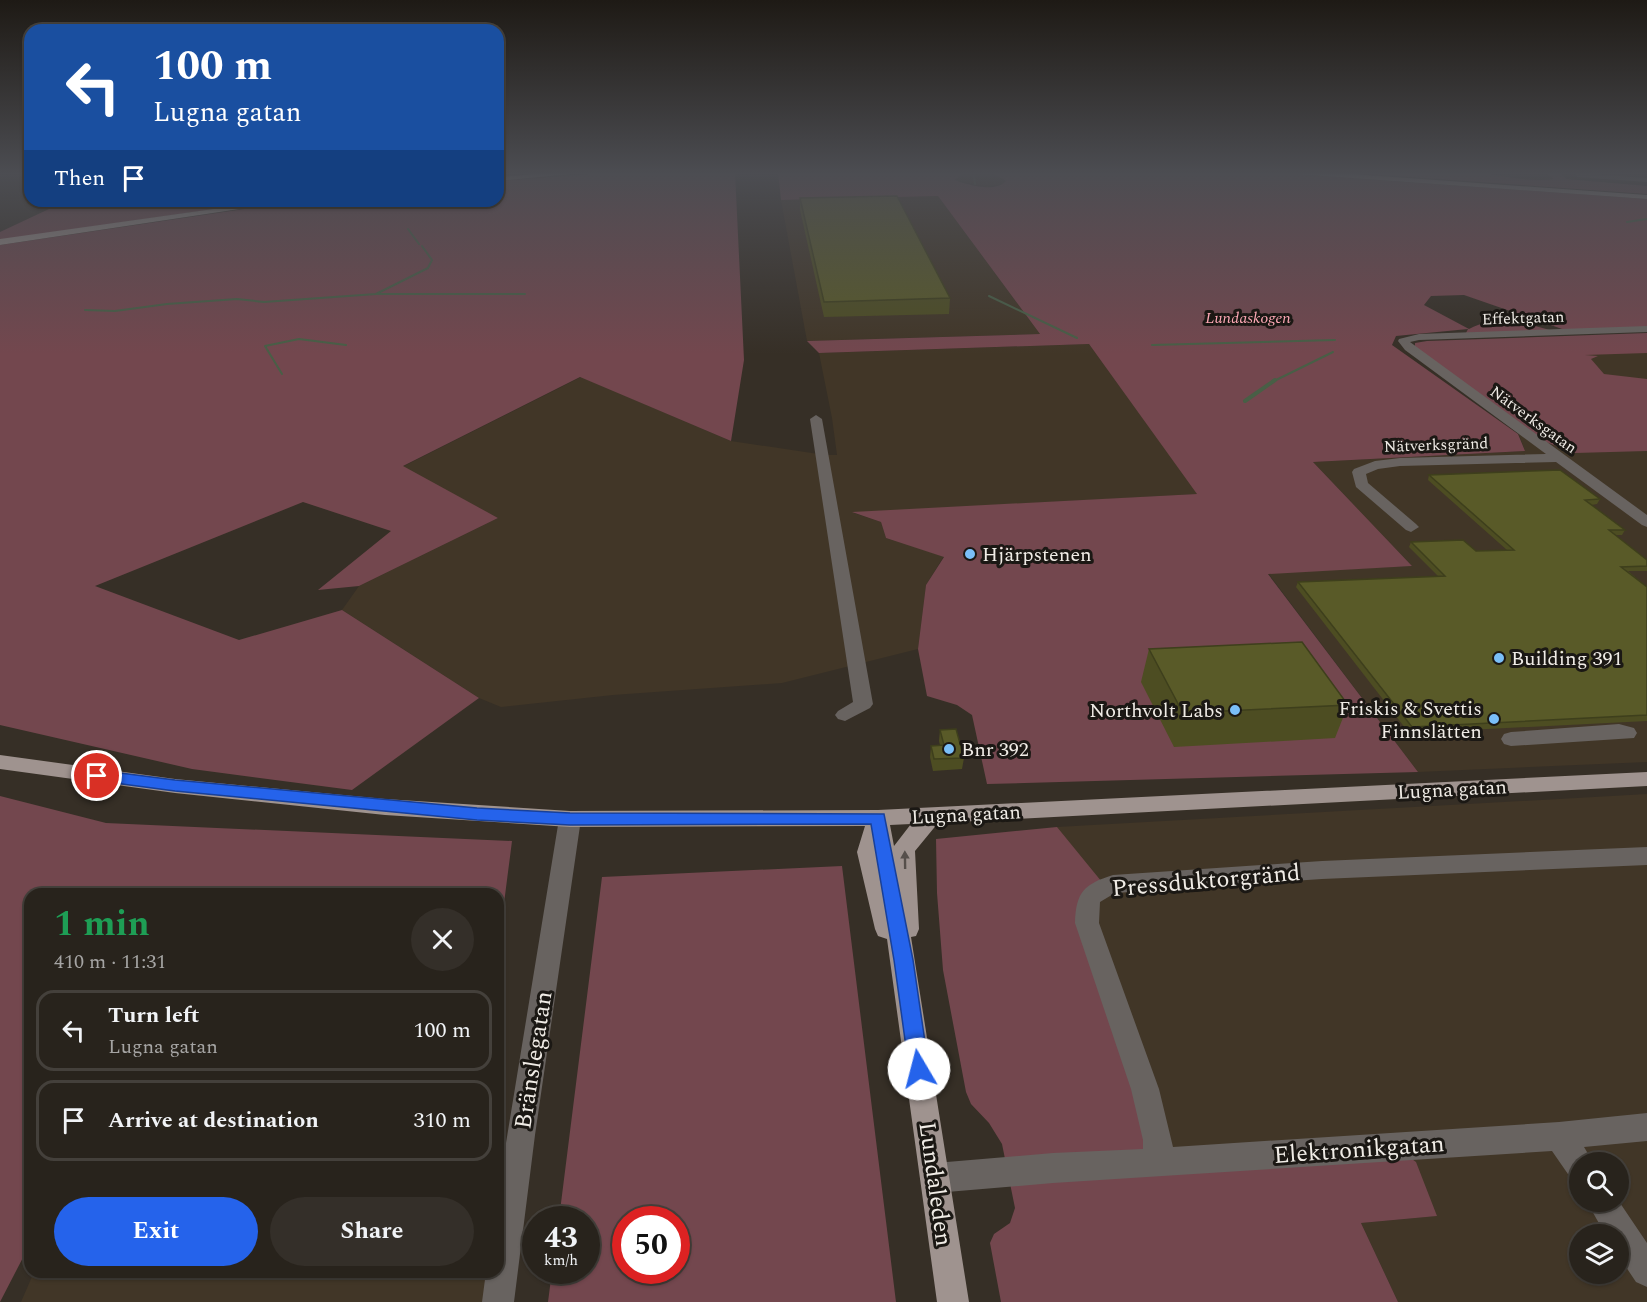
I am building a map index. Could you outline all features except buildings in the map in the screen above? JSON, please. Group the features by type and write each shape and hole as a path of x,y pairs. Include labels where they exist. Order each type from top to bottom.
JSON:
{"main road":[{"path":"0,242 65,233"},
{"name":"Lugna gatan","path":"0,762 41,770 175,786 385,807 570,819 878,818 1647,779"},
{"name":"Lundaleden","path":"903,960 908,944 904,850 906,844 931,816"},
{"name":"Lundaleden","path":"878,818 868,852 888,935 903,960 953,1302"}],"street":[{"name":"Effektgatan","path":"1404,343 1405,340 1419,337 1647,329"},
{"name":"Nätverksgatan","path":"1404,343 1647,522"},
{"path":"816,419 863,704 844,715"},
{"name":"Nätverksgränd","path":"1411,527 1361,484 1359,472 1375,465 1400,462 1559,458"},
{"path":"1511,740 1618,731 1626,733"},
{"name":"Bränslegatan","path":"504,1259 570,819"},
{"name":"Pressduktorgränd","path":"1158,1163 1158,1140 1145,1089 1087,922 1088,903 1094,892 1113,884 1287,873 1647,856"},
{"name":"Elektronikgatan","path":"1158,1163 1559,1136 1647,1127"},
{"path":"1559,1136 1570,1152"},
{"path":"935,1178 1053,1168 1158,1163"},
{"path":"1609,1212 1647,1271"},
{"name":"Bränslegatan","path":"498,1302 501,1278"}],"shaded area":[{"path":"787,233 965,233 1040,334 807,341"},
{"path":"1647,334 1647,762 1418,772 1268,573 1412,566 1313,462 1525,451 1516,427 1415,343"},
{"path":"1089,344 1198,494 854,513 881,522 886,538 944,556 926,585 918,649 782,683 613,695 501,707 479,698 342,610 359,586 498,518 402,467 581,377 731,441 837,455 819,353"},
{"path":"1647,794 1647,1302 1398,1302 1361,1223 1436,1216 1164,1161 1057,827"},
{"path":"31,1278 491,1278 487,1302 21,1302"}],"green space":[{"path":"0,233 50,233 0,240"},
{"path":"83,233 738,233 744,360 731,441 580,377 403,466 498,518 359,586 318,590 391,531 303,502 95,586 239,640 342,610 479,698 352,790 192,769 0,725 0,245"},
{"name":"Lundaskogen","path":"965,233 1647,233 1647,328 1565,330 1464,295 1431,296 1424,305 1469,329 1480,324 1501,320 1521,322 1553,331 1466,333 1468,329 1396,336 1392,345 1518,434 1525,451 1313,462 1412,566 1268,574 1418,772 987,784 972,715 957,705 927,696 918,649 926,585 944,557 886,538 881,522 852,512 1197,494 1089,344 819,353 807,341 1040,334"},
{"path":"1647,333 1647,353 1585,355 1598,356 1591,359 1604,374 1647,379 1647,451 1575,453 1543,441 1415,348 1415,343 1427,341"},
{"path":"0,796 106,823 512,841 504,903 504,888 24,888 24,1256 0,1302"},
{"path":"1057,827 1106,887 1090,898 1165,1162 1395,1147 1416,1162 1437,1216 1361,1223 1398,1302 1001,1302 990,1243 994,1234 1010,1223 1015,1208 1002,1144 989,1123 971,1104 966,1092 943,970 937,893 936,839"},
{"path":"842,866 896,1302 548,1302 550,1284 600,1284 600,1206 561,1206 602,877"}],"waterway":[{"path":"411,233 419,244"},
{"path":"376,294 428,268 432,260 422,246"},
{"path":"85,310 115,311 167,304 237,299 264,302 376,294"},
{"path":"376,294 525,294"},
{"path":"989,296 1077,338"},
{"path":"282,374 265,346 299,339 346,345"},
{"path":"1152,345 1335,340"},
{"path":"1272,382 1333,352"},
{"path":"1245,401 1272,382"}],"place":[{"name":"Hjärpstenen","path":"970,554"},
{"name":"Building 391","path":"1499,658"},
{"name":"Northvolt Labs","path":"1235,710"},
{"name":"Friskis & Svettis Finnslätten","path":"1494,719"},
{"name":"Bnr 392","path":"949,749"}],"route":[{"path":"97,776 385,807 477,814 570,819 878,818 919,1069"}]}
